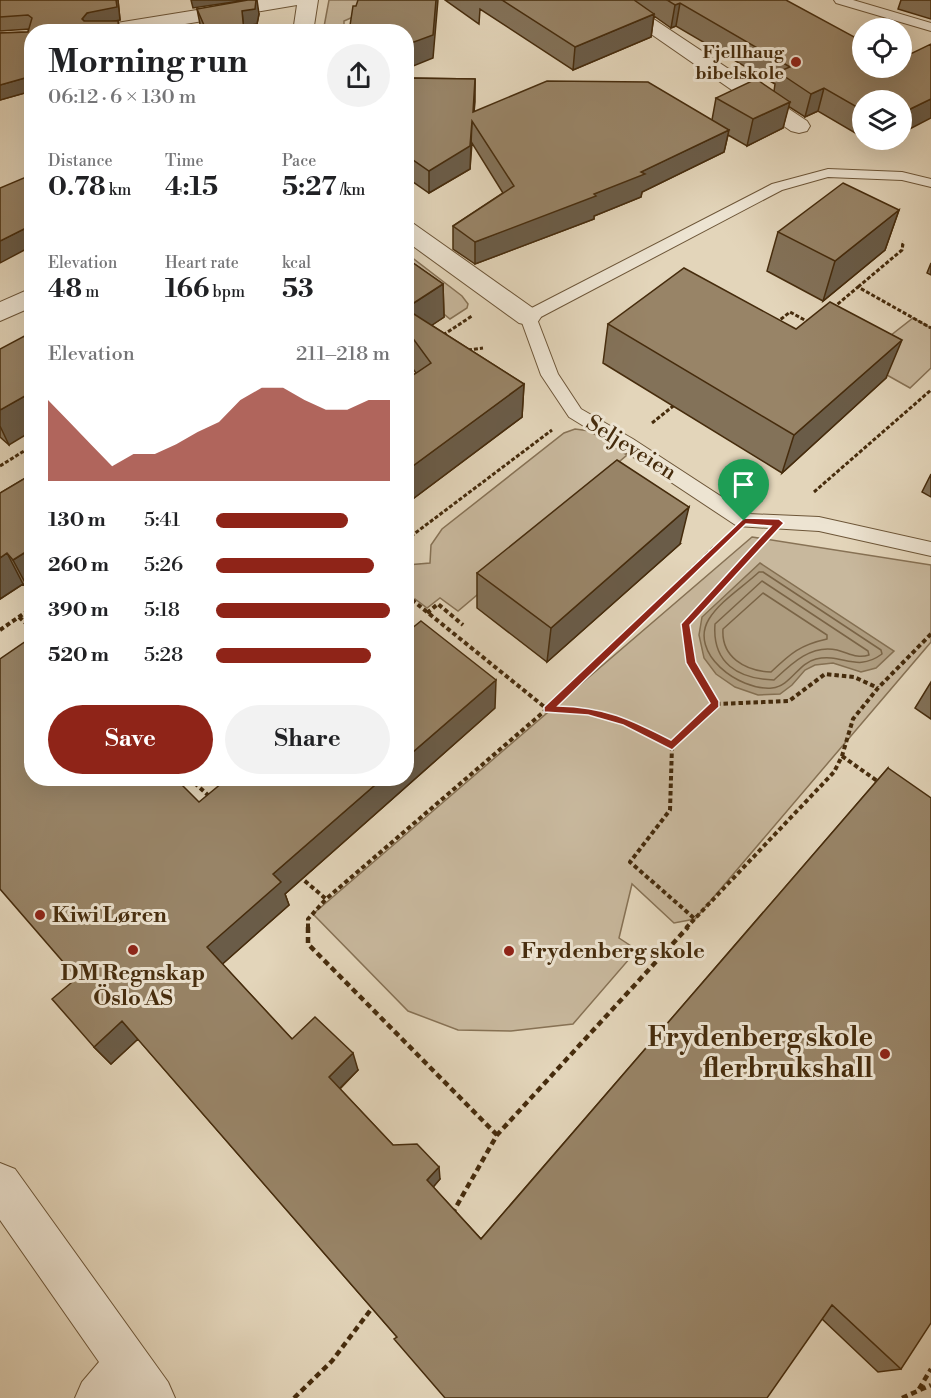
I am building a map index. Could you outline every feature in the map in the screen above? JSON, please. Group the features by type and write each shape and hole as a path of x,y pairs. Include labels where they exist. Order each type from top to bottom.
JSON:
{"street":[{"path":"147,24 295,0"},
{"path":"304,24 308,0"},
{"path":"612,0 799,126"},
{"path":"414,236 528,317"},
{"path":"0,313 24,300"},
{"path":"0,1184 125,1387"}],"lane":[{"path":"840,0 931,27"},
{"path":"528,317 777,187 828,173 902,176 931,183"},
{"name":"Seljeveien","path":"528,317 550,375 575,413 627,444 744,521"},
{"path":"744,521 819,524 931,549"}],"path":[{"path":"831,309 902,250 903,241"},
{"path":"858,287 931,328"},
{"path":"442,335 500,297"},
{"path":"771,327 790,312 813,324"},
{"path":"459,350 483,348"},
{"path":"716,704 691,663 686,624 779,523 931,390"},
{"path":"627,444 681,400"},
{"path":"414,534 575,413"},
{"path":"0,466 24,451"},
{"path":"497,1135 309,944 308,919 326,899 548,710 744,521"},
{"path":"414,601 548,710 588,710 625,721 672,746"},
{"path":"427,612 438,604 463,624"},
{"path":"0,630 24,614"},
{"path":"19,617 24,622"},
{"path":"451,1216 497,1135 695,919 834,772 842,756 853,719 878,688 931,633"},
{"path":"695,919 630,862 670,810 672,746 716,704 789,701 825,674 854,677 878,688"},
{"path":"842,756 886,788"},
{"path":"198,786 215,801"},
{"path":"292,869 326,899"},
{"path":"294,1398 332,1361 372,1308"},
{"path":"918,1391 931,1369"},
{"path":"902,1398 931,1385"}],"shaded area":[{"path":"329,0 413,0 353,17 344,21 344,24 324,24"},
{"path":"414,259 462,296 468,304 467,308 450,319 414,290"},
{"path":"913,318 931,328 931,368 910,388 814,334 886,339"},
{"path":"575,429 590,431 627,455 607,472 552,532 458,611 440,598 427,608 414,600 414,564 430,563 431,545 442,529 564,433"},
{"path":"752,537 931,565 931,642 695,919 674,923 632,884 619,938 637,950 573,1024 511,1031 458,1030 408,1011 313,914"}],"water":[{"path":"760,563 894,651 876,668 861,672 833,663 815,665 805,670 792,685 780,694 758,695 735,687 716,674 704,658 699,635 702,617"}],"building":[{"path":"0,0 116,0 117,7 87,13 82,19 84,21 118,21 118,24 30,24 32,18 28,15 0,17"},
{"path":"256,0 255,9 242,11 243,24 204,24 197,9"},
{"path":"358,0 436,0 433,35 414,42 414,24 350,24 353,6 356,6"},
{"path":"502,0 634,0 654,14 575,47"},
{"path":"667,0 786,0 852,36 852,78 912,78 912,53 931,44 931,99 912,108 912,90 852,90 852,104 824,88 811,94 778,72 790,67 680,3 675,5"},
{"path":"24,32 24,78 0,85 0,33"},
{"path":"414,78 475,79 473,112 547,81 648,82 729,130 641,172 645,174 594,194 596,196 475,242 453,226 514,186 472,121 470,146 429,171 414,161"},
{"path":"756,79 790,102 753,119 716,98"},
{"path":"24,178 24,229 0,241 0,188"},
{"path":"843,183 899,210 835,261 778,232"},
{"path":"414,264 443,284 414,303"},
{"path":"684,268 796,329 830,302 902,340 794,435 608,324"},
{"path":"414,314 524,384 414,465 414,375 431,363 414,340"},
{"path":"24,336 24,396 0,410 0,349"},
{"path":"617,460 689,507 551,628 477,573"},
{"path":"24,479 24,553 13,560 7,553 0,558 0,493"},
{"path":"421,621 496,680 414,751 414,627"},
{"name":"Frydenberg skole","path":"24,642 24,786 183,786 199,802 218,786 374,786 273,874 281,882 207,947 292,1039 315,1017 353,1053 329,1077 393,1145 417,1144 439,1167 427,1180 481,1239 888,768 931,798 931,1323 901,1369 832,1305 767,1398 445,1398 394,1339 397,1337 122,1021 94,1047 52,999 77,978 0,889 0,659"}],"place":[{"name":"Fjellhaug bibelskole","path":"796,62"},
{"name":"Kiwi Løren","path":"40,915"},
{"name":"DM Regnskap Öslo AS","path":"133,950"},
{"name":"Frydenberg skole","path":"509,951"},
{"name":"Frydenberg skole flerbrukshall","path":"885,1054"}],"route":[{"path":"744,521 779,523 686,624 691,663 716,704 672,746 625,721 588,710 548,710 695,568 744,521"}]}
